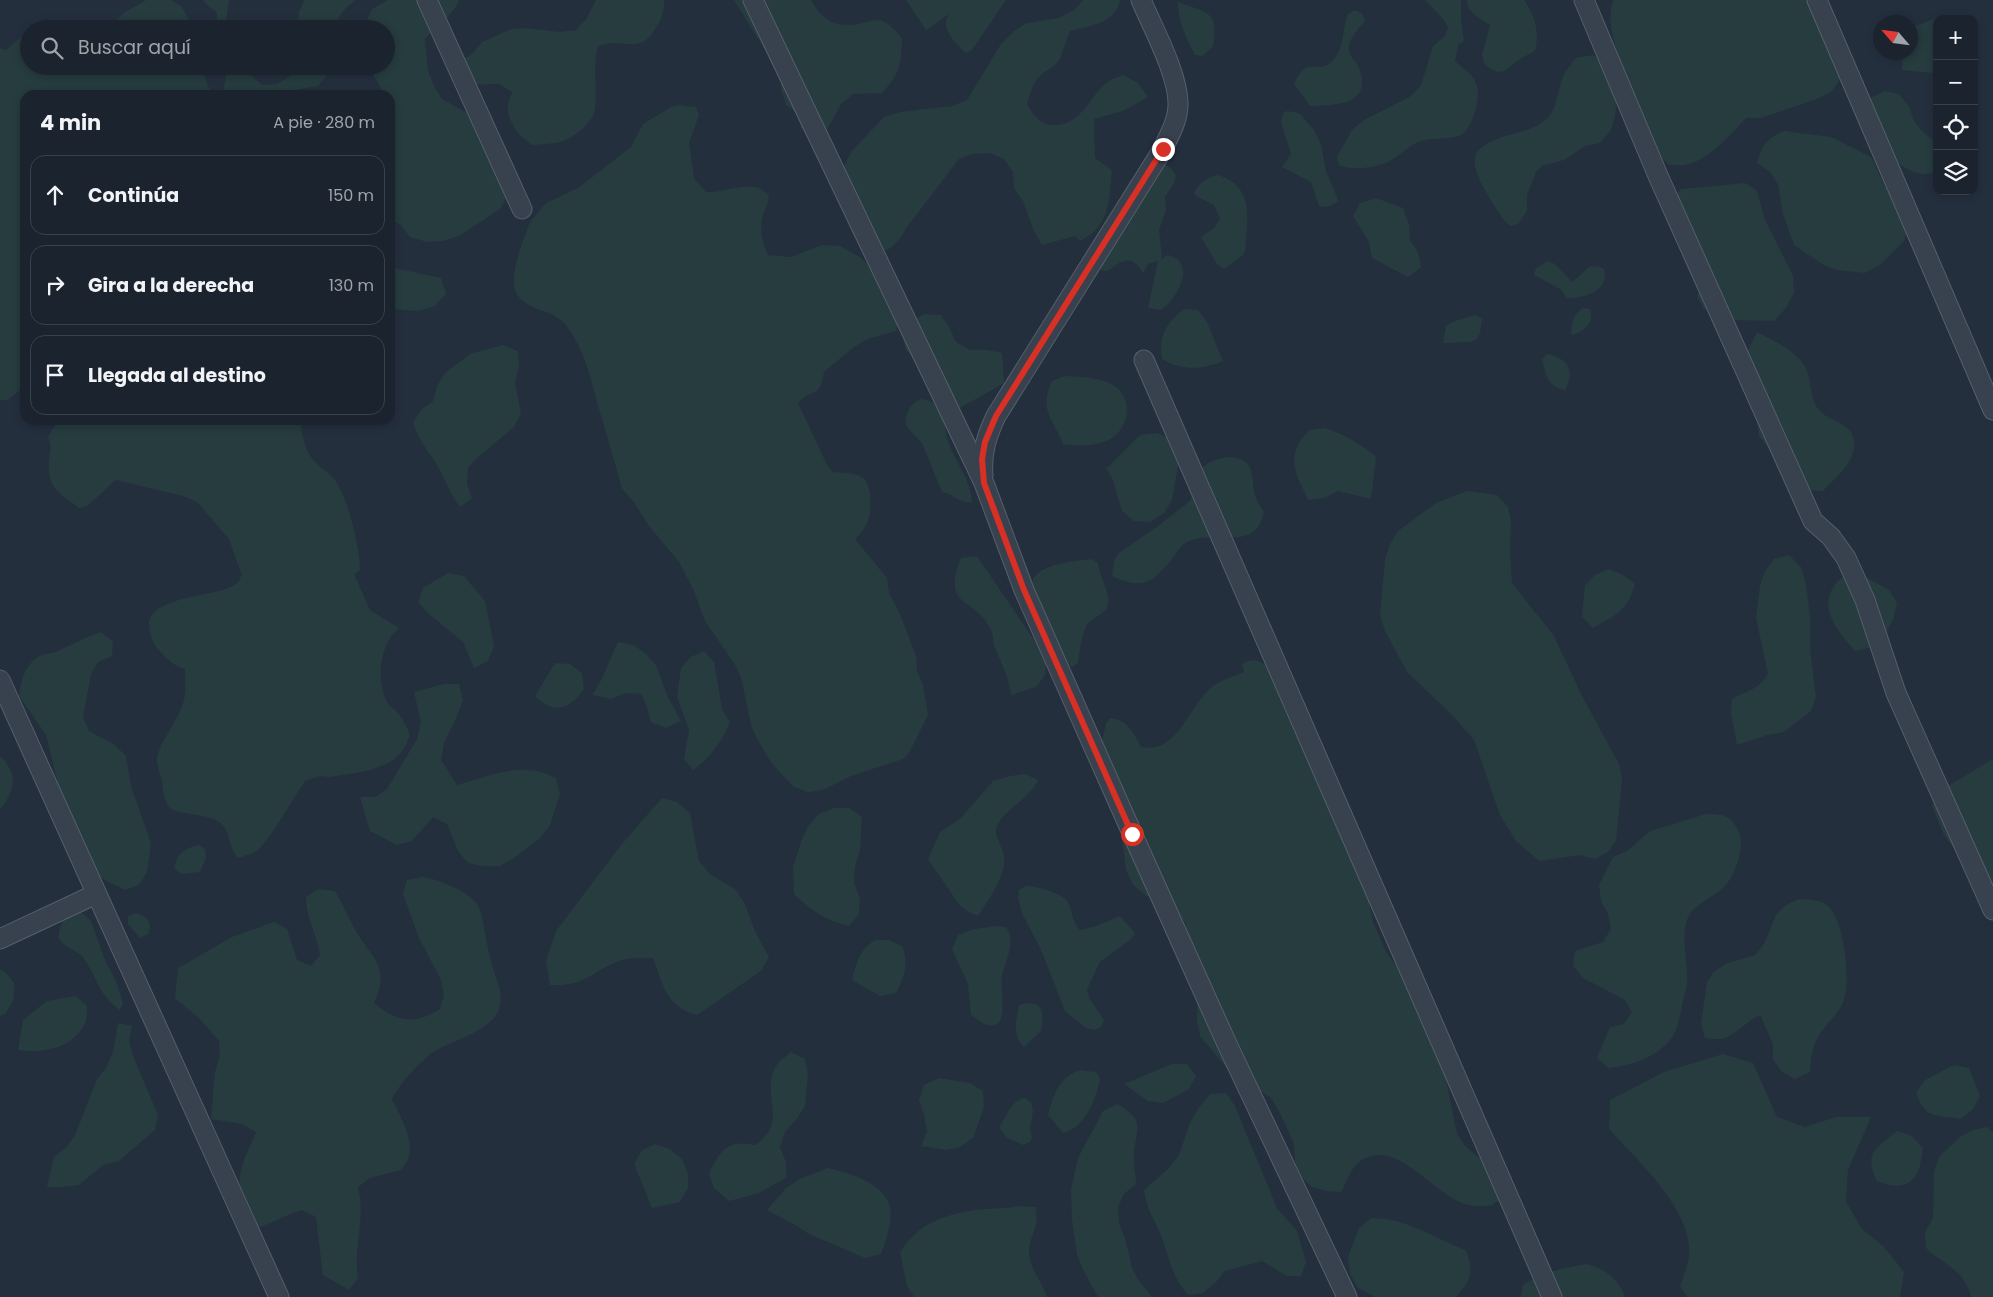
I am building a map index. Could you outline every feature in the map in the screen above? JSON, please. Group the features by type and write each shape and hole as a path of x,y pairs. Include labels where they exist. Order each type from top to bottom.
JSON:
{"street":[{"path":"427,0 522,210"},
{"path":"753,0 984,483 1024,590 1132,834 1227,1044 1347,1297"},
{"path":"984,483 982,459 985,442 996,416 1163,149 1174,124 1178,106 1175,84 1141,0"},
{"path":"1584,0 1706,283 1813,521 1831,537 1846,558 1865,600 1896,693 1993,910"},
{"path":"1817,0 1993,410"},
{"path":"1144,360 1552,1297"},
{"path":"0,680 279,1297"},
{"path":"0,939 96,894"}],"green space":[{"path":"146,0 171,0 181,6 189,20 117,20 122,14"},
{"path":"204,0 229,0 226,20 217,20 217,13"},
{"path":"304,0 356,0 342,12 338,20 299,20 299,12"},
{"path":"388,0 459,0 449,15 425,39 428,71 442,99 469,114 509,193 500,209 459,236 443,241 427,242 410,237 401,225 395,222 395,90 381,90 374,75 395,75 395,20 367,20 372,9"},
{"path":"596,0 664,0 663,14 652,33 643,42 638,44 611,43 598,46 595,62 596,93 594,114 578,133 563,141 532,145 519,134 510,119 508,106 512,92 499,84 468,85 457,61 471,55 482,42 511,29 526,28 559,32 576,30 587,18"},
{"path":"734,0 811,0 820,13 830,21 842,25 858,24 873,20 885,22 902,38 899,68 893,80 882,93 853,94 841,104 826,132 812,138 801,128 797,113 786,105 781,89 780,74"},
{"path":"906,0 1006,0 972,50 966,53 947,30 946,19 949,14 926,30"},
{"path":"1083,0 1120,0 1113,14 1107,19 1100,23 1070,31 1059,60 1038,78 1027,104 1035,116 1046,124 1056,125 1065,123 1073,120 1080,114 1109,81 1123,75 1138,83 1148,97 1123,111 1094,119 1095,158 1112,170 1109,201 1103,220 1098,228 1080,241 1075,236 1042,245 1034,231 1023,201 1014,188 1013,172 1004,159 990,153 972,154 959,159 900,239 889,249 874,252 844,214 838,198 840,180 852,151 884,117 900,112 952,106 967,100 1001,44 1014,31 1027,23 1059,18 1074,10"},
{"path":"1425,0 1461,0 1464,41 1458,45 1455,61 1472,76 1478,88 1473,119 1461,135 1421,141 1383,164 1356,168 1339,165 1337,157 1352,130 1364,120 1411,96 1421,85 1433,46 1445,36 1448,28 1445,21"},
{"path":"1467,0 1524,0 1536,24 1537,38 1535,51 1504,71 1497,72 1489,68 1484,63 1482,55 1490,25 1472,12"},
{"path":"1614,0 1816,0 1842,64 1840,80 1831,92 1817,99 1761,118 1746,118 1719,146 1694,162 1683,165 1669,165 1658,154 1652,144 1618,55 1611,23 1611,10"},
{"path":"1178,2 1203,11 1212,19 1215,34 1213,46 1203,56 1195,55 1189,43 1181,22"},
{"path":"1355,10 1362,13 1365,21 1353,36 1349,47 1351,56 1359,68 1362,81 1361,90 1349,101 1340,104 1310,106 1294,84 1304,69 1323,67 1334,59 1342,43 1348,14"},
{"path":"1933,19 1932,73 1902,70 1903,60 1918,60 1918,25"},
{"path":"20,38 20,75 204,75 210,90 20,90 20,390 8,400 0,400 0,48 6,50"},
{"path":"1593,55 1601,59 1618,85 1615,116 1611,130 1600,143 1585,146 1564,160 1542,166 1536,172 1527,195 1527,211 1518,224 1511,226 1505,222 1479,179 1476,170 1476,154 1485,145 1505,136 1530,129 1549,117 1563,77 1570,65 1576,58"},
{"path":"226,75 251,75 262,85 277,84 292,75 327,75 318,86 294,90 224,90"},
{"path":"1885,91 1899,94 1909,107 1914,121 1933,140 1933,172 1927,174 1904,167 1883,151 1859,125 1871,98"},
{"path":"679,105 696,107 699,115 689,143 694,178 706,192 749,186 758,188 769,195 761,225 764,246 768,255 791,257 822,245 840,246 860,257 872,268 876,274 879,289 901,317 896,331 868,339 854,347 824,372 820,386 815,392 798,403 828,467 833,472 860,476 869,487 871,507 869,519 855,539 887,578 889,593 900,614 916,656 917,671 923,685 928,715 909,753 903,759 851,776 823,790 808,792 794,787 773,765 757,739 751,725 741,677 734,663 705,621 694,591 679,562 622,489 582,352 563,322 525,302 516,292 514,285 515,267 530,222 546,203 578,188 631,147 643,124 671,107"},
{"path":"1287,111 1299,113 1314,130 1321,145 1326,171 1338,201 1331,205 1319,206 1311,182 1282,167 1291,154 1281,122 1283,113"},
{"path":"1784,131 1831,137 1871,157 1908,226 1904,241 1880,265 1865,273 1836,270 1822,264 1794,245 1783,214 1778,184 1770,172 1757,163 1766,143"},
{"path":"1161,162 1171,168 1176,175 1174,183 1165,197 1166,210 1159,230 1162,258 1160,260 1168,255 1177,259 1182,265 1183,273 1178,290 1161,310 1148,308 1158,261 1148,264 1143,273 1134,262 1126,260 1108,271 1103,271 1100,268 1099,259"},
{"path":"1218,175 1230,180 1239,188 1244,196 1247,217 1245,251 1243,255 1224,269 1217,264 1201,237 1214,228 1220,219 1214,205 1196,196 1194,193 1204,181"},
{"path":"1745,183 1757,191 1765,220 1793,276 1794,293 1786,308 1774,321 1730,320 1704,309 1697,296 1702,286 1671,200 1681,189"},
{"path":"1376,198 1403,208 1409,224 1410,240 1418,252 1421,267 1408,277 1372,258 1369,242 1353,216 1360,203"},
{"path":"1548,261 1555,264 1572,282 1590,267 1594,266 1604,269 1605,277 1603,283 1594,292 1587,295 1566,298 1562,290 1534,275 1536,268"},
{"path":"395,268 441,278 446,294 435,306 419,311 395,309"},
{"path":"1583,308 1590,309 1590,323 1580,332 1571,335 1575,316"},
{"path":"1184,309 1198,310 1207,322 1223,361 1192,368 1177,366 1162,359 1162,337 1168,325"},
{"path":"925,314 941,315 956,342 970,350 987,350 1002,353 1004,383 960,408 906,350 902,335 910,322"},
{"path":"1475,315 1482,318 1480,333 1476,340 1443,343 1446,326 1452,322"},
{"path":"1757,332 1797,356 1806,368 1816,407 1824,415 1845,426 1852,434 1854,448 1849,462 1823,491 1808,490 1779,461 1759,436 1755,405 1743,360"},
{"path":"503,345 518,351 519,366 515,382 521,414 514,427 478,457 468,468 467,484 472,498 460,507 413,423 421,410 433,401 437,386 445,373 470,354"},
{"path":"1547,354 1560,359 1568,366 1570,377 1565,390 1558,388 1550,382 1546,375 1542,359"},
{"path":"1065,376 1100,380 1111,384 1123,395 1126,402 1126,418 1123,426 1112,438 1095,444 1063,444 1049,413 1047,400 1052,381"},
{"path":"922,399 936,404 941,411 948,441 966,478 972,502 964,502 942,492 922,443 906,426 906,417 909,409 918,400"},
{"path":"55,425 302,425 308,452 314,461 335,480 349,511 356,537 360,570 354,574 370,610 399,628 387,644 381,663 381,684 387,702 397,712 409,733 407,743 398,756 390,762 371,770 329,777 321,776 305,781 270,836 259,849 238,858 226,830 219,822 207,817 178,812 169,807 165,798 157,759 161,746 182,707 185,669 170,661 155,645 150,632 150,619 157,610 169,603 230,587 239,581 242,574 228,538 197,502 183,496 116,480 87,506 79,508 55,489 52,484 49,470 50,446 48,437"},
{"path":"1325,428 1352,440 1376,457 1371,499 1338,491 1324,498 1308,500 1296,472 1294,456 1301,440 1309,430"},
{"path":"1157,433 1171,439 1181,450 1172,500 1164,513 1150,522 1134,521 1122,511 1113,480 1104,465 1107,468 1140,435"},
{"path":"1230,457 1239,459 1249,466 1256,498 1264,512 1260,525 1253,532 1244,536 1200,538 1189,541 1181,547 1158,575 1145,582 1131,582 1112,576 1114,560 1119,553 1191,500 1194,482 1201,469 1212,461"},
{"path":"1467,491 1497,495 1508,507 1511,521 1512,583 1554,636 1581,694 1619,764 1622,779 1616,841 1608,852 1595,859 1580,855 1539,861 1516,841 1500,815 1474,740 1453,716 1407,672 1385,631 1380,615 1385,559 1390,544 1398,531 1436,503"},
{"path":"1789,555 1801,567 1806,584 1810,616 1810,648 1816,697 1811,711 1784,732 1767,735 1737,745 1731,714 1732,699 1756,687 1768,674 1756,618 1760,586 1765,571 1774,559"},
{"path":"977,556 1047,659 1045,675 1036,687 1011,695 1007,676 994,646 991,630 985,619 957,595 955,586 956,575 961,558"},
{"path":"1092,559 1098,563 1108,604 1105,611 1092,619 1087,625 1082,638 1078,663 1072,667 1065,664 1053,653 1053,633 1039,611 1032,583 1035,576 1049,567 1067,562"},
{"path":"1609,569 1623,575 1635,584 1632,594 1620,612 1593,628 1582,617 1585,585 1595,575"},
{"path":"448,573 464,576 485,601 494,646 488,661 474,668 463,642 428,613 418,602 423,588"},
{"path":"1846,574 1862,575 1889,590 1897,603 1893,620 1878,646 1855,651 1833,622 1828,603 1830,593 1836,583"},
{"path":"101,632 113,642 112,656 98,662 91,674 83,717 89,731 115,745 126,756 131,786 151,843 147,872 139,885 125,890 99,877 61,797 46,735 19,696 27,668 35,659"},
{"path":"618,642 634,645 656,665 667,695 681,721 666,728 651,722 641,694 626,693 611,699 592,695 603,676"},
{"path":"704,651 714,662 722,709 730,722 715,749 693,770 684,759 689,730 677,697 681,668 691,657"},
{"path":"1256,660 1271,667 1279,681 1283,706 1359,851 1373,922 1386,952 1417,993 1441,1054 1457,1134 1466,1147 1491,1167 1505,1193 1493,1205 1467,1205 1451,1197 1405,1164 1390,1157 1375,1155 1356,1165 1341,1192 1326,1191 1312,1187 1300,1176 1295,1161 1294,1144 1271,1098 1232,1074 1200,1036 1197,1020 1198,987 1185,922 1175,911 1145,895 1133,885 1126,870 1118,804 1100,751 1106,723 1110,718 1126,724 1141,747 1154,747 1165,743 1175,735 1207,692 1219,682 1244,672 1242,664"},
{"path":"555,663 570,664 582,673 584,689 573,702 561,708 549,706 535,696"},
{"path":"444,684 459,684 463,700 444,743 441,760 457,785 494,774 519,770 531,770 556,778 560,794 550,825 540,838 500,866 482,866 468,863 458,851 447,824 433,817 412,841 397,845 370,831 360,797 375,797 387,789 417,739 421,722 414,692"},
{"path":"0,756 10,769 13,782 9,796 0,810"},
{"path":"1993,759 1993,910 1962,859 1944,835 1932,806 1938,792"},
{"path":"1025,774 1038,780 1029,793 1005,814 997,826 996,834 1004,856 1003,871 996,887 978,916 972,914 958,903 928,859 940,832 960,819 993,781"},
{"path":"662,798 677,802 690,813 699,861 710,874 735,889 744,902 755,931 769,957 761,971 697,1015 678,1006 667,994 653,958 622,960 581,981 562,985 550,985 546,961 556,931 621,845"},
{"path":"834,808 849,808 862,817 860,850 855,867 854,883 860,898 859,914 849,926 819,914 794,894 793,867 802,839 809,825 819,814"},
{"path":"1706,814 1722,815 1733,822 1741,838 1740,852 1730,880 1694,909 1687,920 1684,944 1687,984 1676,1029 1670,1040 1655,1053 1637,1062 1608,1068 1597,1058 1610,1027 1624,1024 1632,1012 1625,1000 1583,978 1573,966 1575,951 1603,942 1611,929 1608,914 1601,901 1599,885 1613,857 1627,851 1650,831"},
{"path":"199,845 205,849 206,858 200,872 181,874 175,869 177,859 185,850"},
{"path":"422,877 436,880 459,890 472,898 478,906 501,1001 496,1015 490,1022 481,1029 432,1053 415,1068 392,1099 407,1134 410,1149 409,1156 401,1170 370,1178 358,1187 361,1210 357,1255 358,1278 349,1290 323,1275 316,1217 302,1210 245,1231 236,1218 240,1175 256,1132 242,1124 211,1119 215,1072 220,1055 219,1041 199,1018 175,998 178,968 232,937 274,922 287,929 297,960 311,966 320,955 306,905 306,897 319,889 335,891 357,933 378,965 380,973 379,991 374,1003 390,1014 406,1019 414,1019 431,1014 440,1009 444,995 441,980 419,938 403,894 407,880"},
{"path":"1026,886 1048,890 1064,898 1069,904 1075,923 1080,930 1096,926 1120,916 1135,933 1131,939 1100,962 1087,990 1089,998 1104,1020 1101,1027 1094,1030 1086,1028 1065,1011 1041,950 1022,913 1018,898 1019,890"},
{"path":"1799,899 1815,900 1826,904 1834,914 1839,925 1845,952 1847,979 1844,1000 1841,1006 1814,1045 1810,1072 1795,1079 1782,1072 1773,1059 1773,1044 1760,1015 1722,1039 1705,1038 1701,1023 1707,982 1713,973 1725,964 1755,955 1764,944 1776,915 1786,905"},
{"path":"80,911 91,921 105,960 116,981 123,1003 120,1010 102,992 83,957 63,944 59,938 66,913"},
{"path":"135,913 146,918 150,926 148,934 140,938 128,924 128,916"},
{"path":"1006,927 1009,933 1010,945 1001,981 1002,1015 995,1025 988,1025 971,1015 968,984 952,949 958,935 974,929"},
{"path":"875,940 889,940 903,947 905,971 896,993 880,996 852,980 859,957 865,948"},
{"path":"0,969 15,984 13,1001 5,1014 0,1016"},
{"path":"76,996 87,1006 87,1014 86,1021 81,1030 74,1037 66,1043 48,1050 18,1050 23,1020 47,1001"},
{"path":"1027,1003 1037,1005 1040,1008 1042,1021 1041,1031 1024,1047 1016,1033 1016,1022 1019,1005"},
{"path":"118,1023 132,1026 129,1041 133,1056 158,1115 155,1130 119,1161 103,1165 79,1185 47,1187 54,1157 67,1147 75,1135 97,1079 106,1068 113,1052"},
{"path":"791,1052 805,1059 808,1075 805,1106 785,1132 780,1147 786,1162 786,1178 759,1193 729,1201 714,1188 709,1174 717,1158 726,1148 738,1144 755,1145 766,1136 773,1116 771,1083 773,1073 779,1062"},
{"path":"1723,1054 1753,1063 1777,1117 1805,1127 1836,1117 1871,1117 1848,1170 1846,1201 1861,1228 1884,1247 1904,1272 1900,1297 1687,1297 1680,1286 1689,1257 1688,1240 1683,1222 1662,1188 1609,1129 1610,1100 1664,1072"},
{"path":"1172,1064 1187,1064 1196,1076 1189,1089 1163,1103 1148,1101 1124,1084"},
{"path":"1954,1065 1969,1068 1980,1096 1973,1109 1961,1119 1938,1116 1927,1111 1919,1101 1916,1092 1925,1080"},
{"path":"1080,1070 1096,1072 1100,1078 1096,1094 1084,1119 1071,1130 1063,1133 1048,1115 1055,1094 1062,1082"},
{"path":"939,1078 970,1083 983,1091 984,1107 973,1138 960,1147 946,1150 921,1146 927,1132 919,1100 924,1085"},
{"path":"1226,1093 1235,1106 1277,1208 1297,1231 1306,1262 1301,1276 1287,1276 1262,1261 1225,1271 1203,1293 1188,1295 1172,1268 1162,1238 1149,1209 1144,1190 1169,1168 1179,1155 1190,1123 1199,1107 1210,1094"},
{"path":"1024,1098 1031,1102 1033,1111 1030,1128 1032,1139 1023,1145 1006,1137 999,1127 1012,1106"},
{"path":"1117,1104 1132,1114 1137,1124 1134,1156 1136,1184 1124,1194 1118,1207 1119,1223 1125,1238 1132,1268 1139,1281 1152,1297 1098,1297 1082,1268 1077,1254 1072,1220 1071,1189 1078,1158 1103,1111"},
{"path":"1988,1127 1993,1133 1993,1297 1971,1297 1964,1280 1959,1274 1926,1248 1925,1232 1933,1218 1934,1172 1939,1157 1960,1137 1973,1130"},
{"path":"1897,1131 1912,1136 1923,1148 1918,1172 1908,1183 1898,1186 1877,1181 1871,1163 1874,1152 1878,1147"},
{"path":"655,1144 670,1149 682,1159 688,1173 688,1188 680,1202 652,1208 634,1164 641,1151"},
{"path":"828,1168 865,1180 881,1191 887,1199 891,1218 881,1254 865,1258 809,1234 767,1210 786,1188 800,1179"},
{"path":"1021,1206 1036,1207 1036,1223 1029,1253 1034,1270 1047,1297 914,1297 907,1286 900,1252 915,1234 932,1222 952,1215 975,1210"},
{"path":"1371,1218 1397,1221 1409,1225 1466,1250 1471,1270 1470,1275 1456,1297 1375,1297 1358,1288 1350,1274 1348,1257 1359,1228"},
{"path":"1587,1264 1610,1275 1619,1285 1625,1297 1521,1297 1523,1285 1538,1277 1554,1271"}],"route":[{"path":"1132,834 1024,590 984,483 982,459 985,442 996,416 1163,149"}]}
